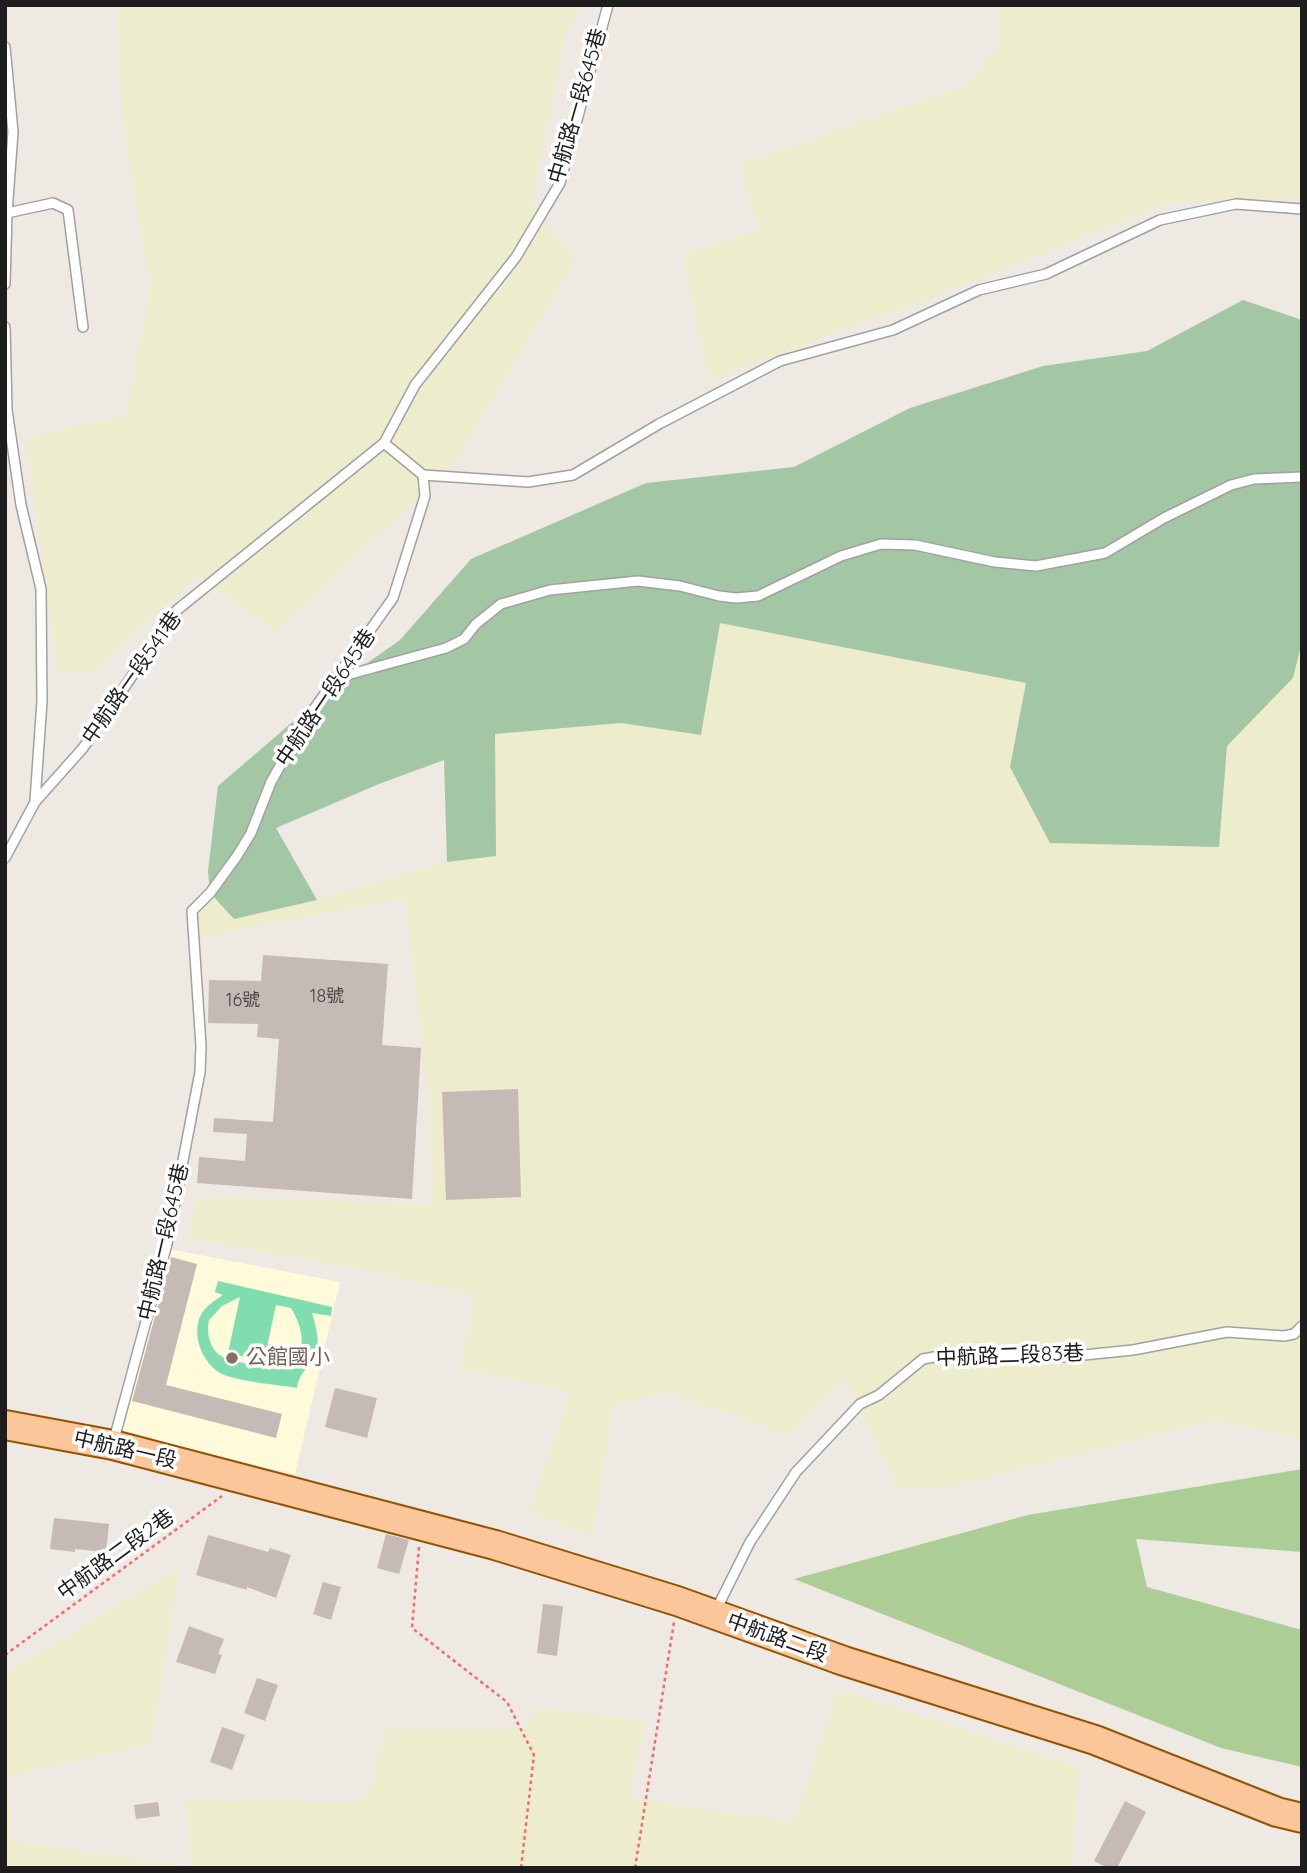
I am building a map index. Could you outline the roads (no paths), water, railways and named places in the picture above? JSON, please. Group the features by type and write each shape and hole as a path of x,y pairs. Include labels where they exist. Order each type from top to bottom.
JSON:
{"main road":[{"name":"中航路一段","path":"5,1425 113,1446 245,1479"},
{"name":"中航路二段","path":"245,1479 495,1545 677,1601 844,1661 1095,1740 1278,1812 1302,1818"}],"lane":[{"name":"中航路一段645巷","path":"384,443 415,386 516,257 560,183 608,5"},
{"path":"5,47 13,132 5,284"},
{"path":"7,213 53,203 68,210 83,327"},
{"path":"384,443 423,475 528,482 573,475 659,425 780,361 893,330 979,290 1046,274 1160,220 1236,204 1302,209"},
{"path":"5,327 6,410 21,505 41,589 42,701 35,802"},
{"name":"中航路一段541巷","path":"5,858 35,802 83,748 177,610 384,443"},
{"name":"中航路一段645巷","path":"113,1446 166,1244 200,1072 201,1046 192,911 210,893 251,833 271,782 304,723 394,598 425,496 423,475"},
{"path":"336,678 446,648 464,639 476,624 501,604 550,590 638,581 680,586 719,596 758,596 841,555 881,544 915,545 995,562 1036,566 1105,553 1164,518 1231,485 1254,480 1302,477"},
{"name":"中航路二段83巷","path":"713,1615 750,1542 796,1472 860,1405 879,1395 923,1359 940,1356 1064,1357 1133,1350 1227,1332 1284,1336 1294,1334 1302,1326"}],"place":[{"name":"公館國小","path":"232,1358"}]}
